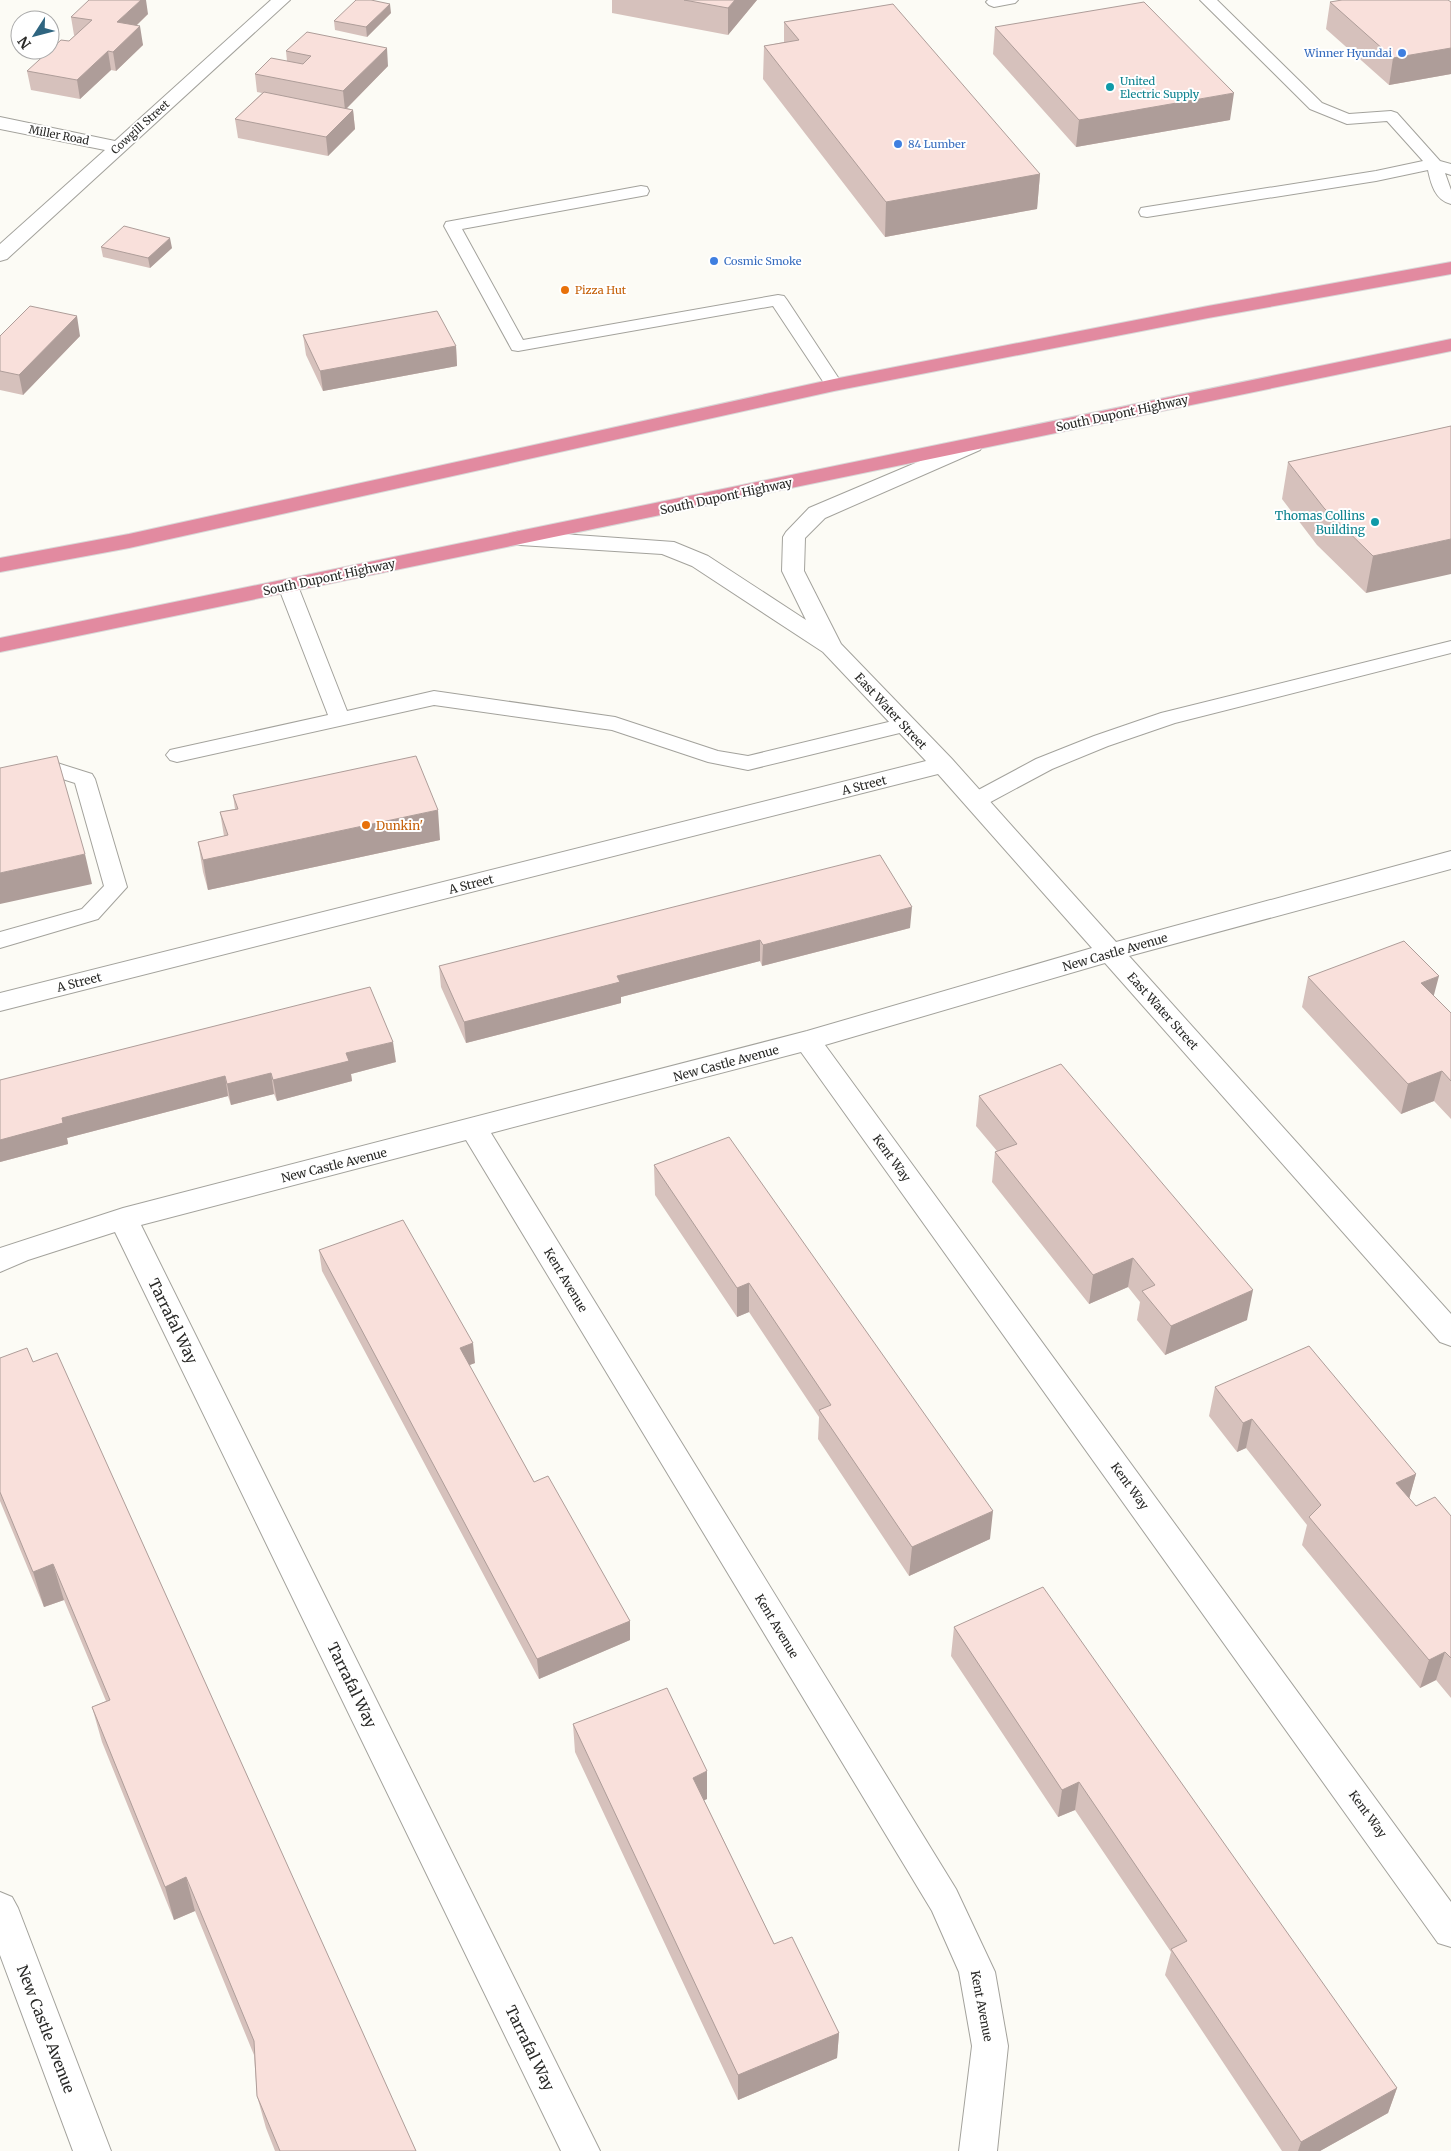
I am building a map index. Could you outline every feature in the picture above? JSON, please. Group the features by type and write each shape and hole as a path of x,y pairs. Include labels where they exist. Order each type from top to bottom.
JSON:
{"highway":[{"path":"0,573 128,541 834,386 1208,312 1451,268"},
{"name":"South Dupont Highway","path":"0,645 1451,345"},
{"path":"0,565 128,541"}],"street":[{"name":"Cowgill Street","path":"0,255 281,0"},
{"name":"Miller Road","path":"0,123 118,146"},
{"name":"East Water Street","path":"831,647 793,571 794,537 817,513 972,444"},
{"name":"East Water Street","path":"520,538 666,547 700,561 831,647 943,765 1451,1334"},
{"name":"A Street","path":"0,1002 943,765"},
{"name":"New Castle Avenue","path":"0,1261 18,1252 123,1219 807,1041 1111,952 1451,860"},
{"name":"Kent Way","path":"807,1041 1451,1931"},
{"name":"Kent Avenue","path":"474,1129 944,1900 977,1972 990,2046 978,2151"},
{"name":"Tarrafal Way","path":"123,1219 581,2151"},
{"name":"New Castle Avenue","path":"0,1908 92,2151"}],"lane":[{"path":"994,2 1010,0"},
{"path":"1208,0 1316,106 1347,119 1392,116 1434,164 1442,189 1451,199"},
{"path":"1147,212 1376,176 1434,164 1451,170"},
{"path":"641,191 452,226 518,346 778,300 834,386"},
{"path":"288,586 340,719"},
{"path":"975,801 1052,761 1101,741 1168,718 1451,647"},
{"path":"177,755 434,698 614,724 715,756 748,763 905,725"},
{"path":"0,780 54,769 84,779 116,887 90,914 0,940"}],"building":[{"path":"89,0 141,0 117,22 140,26 113,52 108,51 77,80 27,71 39,60 60,60 60,41 69,41 92,20 71,17"},
{"path":"356,0 371,0 390,4 366,27 334,21"},
{"path":"684,0 735,0 728,8"},
{"path":"1342,0 1448,0 1451,2 1451,48 1393,58 1330,2"},
{"name":"United Electric Supply","path":"1144,2 1234,93 1079,120 995,27"},
{"name":"84 Lumber","path":"893,4 1040,174 886,202 764,46 799,40 784,22"},
{"path":"307,32 387,48 343,91 255,74 271,58 303,64 311,56 286,51"},
{"path":"264,92 353,110 326,137 235,119"},
{"path":"124,226 170,238 148,258 101,247"},
{"path":"30,306 77,316 19,375 0,371 0,336"},
{"path":"437,311 456,346 320,371 303,335"},
{"path":"1451,426 1451,539 1373,556 1324,508 1288,462"},
{"path":"57,756 85,854 0,873 0,768"},
{"path":"416,756 438,810 203,860 198,842 228,835 220,812 238,809 233,795"},
{"path":"880,855 912,907 763,945 760,940 617,976 620,982 464,1022 439,966"},
{"path":"1404,941 1439,976 1421,983 1451,1013 1451,1081 1442,1071 1408,1084 1308,977"},
{"path":"370,987 393,1042 346,1053 349,1061 273,1080 271,1073 227,1084 225,1076 62,1118 63,1123 0,1140 0,1080"},
{"path":"1061,1064 1253,1290 1171,1326 1142,1291 1155,1285 1133,1258 1093,1275 995,1152 1017,1144 979,1096"},
{"path":"729,1137 993,1511 912,1547 819,1410 831,1405 749,1283 737,1288 654,1165"},
{"path":"403,1220 473,1343 460,1348 534,1482 548,1476 630,1621 537,1659 319,1250"},
{"path":"1309,1346 1416,1474 1396,1483 1416,1506 1435,1497 1451,1516 1451,1658 1445,1652 1429,1660 1309,1517 1321,1505 1252,1419 1243,1423 1215,1387"},
{"path":"27,1348 33,1362 57,1353 416,2151 280,2151 257,2096 254,2041 186,1877 165,1887 92,1707 110,1700 53,1564 33,1572 0,1492 0,1358"},
{"path":"1043,1587 1397,2088 1301,2142 1171,1949 1187,1941 1079,1782 1062,1790 954,1627"},
{"path":"667,1688 707,1771 693,1778 774,1944 792,1937 839,2033 738,2075 573,1724"}],"place":[{"name":"Winner Hyundai","path":"1402,53"},
{"name":"United Electric Supply","path":"1110,87"},
{"name":"84 Lumber","path":"898,144"},
{"name":"Cosmic Smoke","path":"714,261"},
{"name":"Pizza Hut","path":"565,290"},
{"name":"Thomas Collins Building","path":"1375,522"},
{"name":"Dunkin'","path":"366,825"}]}
